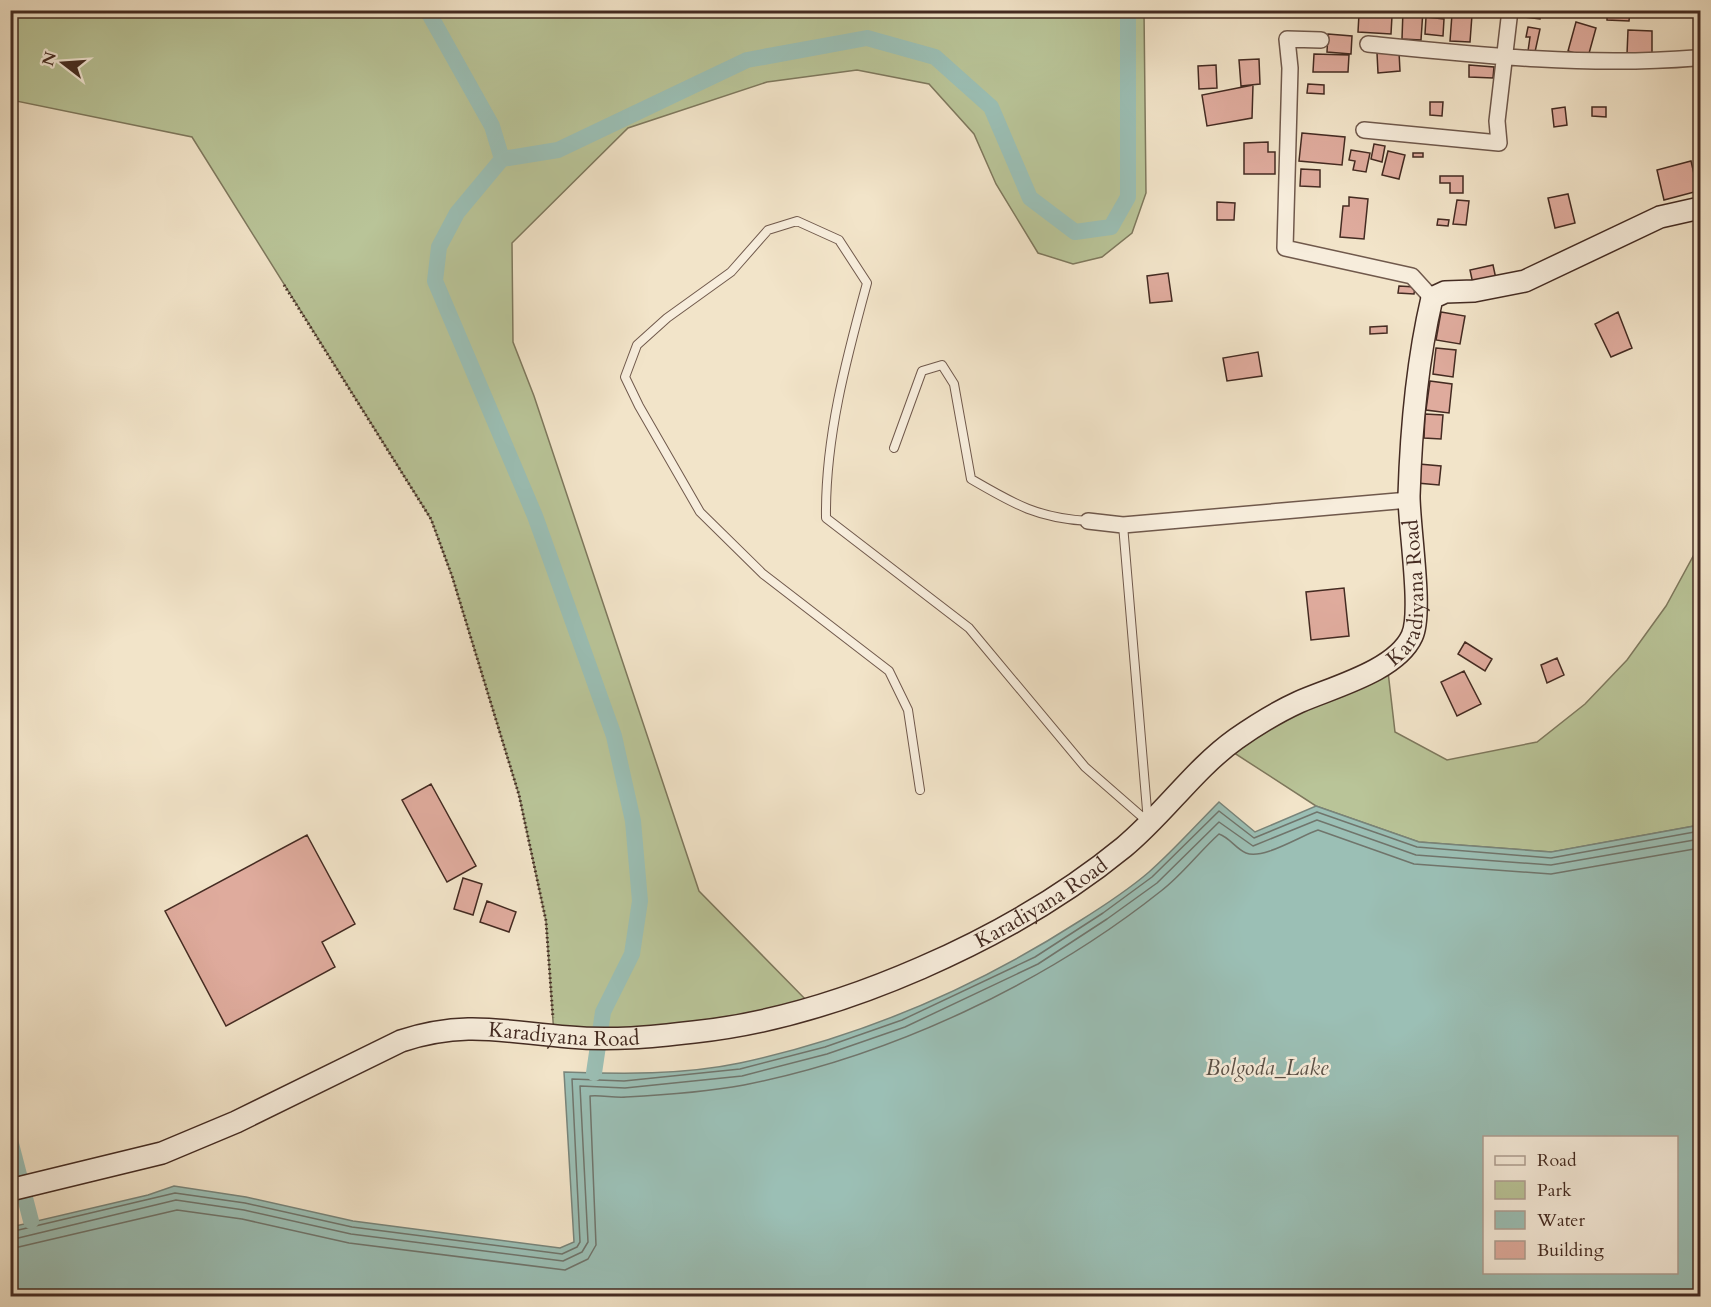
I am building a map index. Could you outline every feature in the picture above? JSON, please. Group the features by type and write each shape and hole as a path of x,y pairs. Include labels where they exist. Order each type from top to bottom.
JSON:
{"street":[{"path":"1364,130 1499,143 1497,121 1510,10"},
{"path":"1321,40 1287,39 1290,68 1285,248 1412,276 1431,298 1445,292 1474,291 1525,281 1660,217 1701,208"},
{"path":"1368,44 1505,58 1571,60 1695,58"},
{"name":"Karadiyana Road","path":"10,1190 139,1161 236,1122 401,1041 428,1032 473,1028 515,1029 561,1036 622,1039 733,1028 813,1007 887,982 942,958 1015,921 1125,846 1225,747 1265,719 1371,671 1402,651 1414,633 1416,612 1409,500 1414,413 1431,298"},
{"path":"1088,521 1123,525 1409,500"}],"lane":[{"path":"920,790 908,710 889,671 763,574 700,512 639,406 626,377 637,345 667,318 731,272 768,230 797,221 840,240 867,283 841,378 826,483 826,518 969,628 1085,767 1148,822"},
{"path":"894,448 922,371 942,365 954,384 971,479 1019,507 1057,519 1088,521"},
{"path":"1123,525 1148,822"}],"path":[{"path":"284,285 431,519 452,576 519,795 546,921 561,1036"}],"green space":[{"path":"10,11 1144,11 1146,193 1132,233 1102,257 1073,264 1038,253 996,184 974,134 929,84 857,70 767,82 628,128 512,243 513,342 534,396 699,891 813,1007 733,1028 554,1035 546,921 519,795 452,576 431,519 192,137 11,100"},
{"path":"1697,208 1700,208 1700,825 1552,852 1419,842 1316,806 1225,747 1387,663 1395,732 1447,760 1537,742 1585,704 1627,660 1666,606 1697,549"}],"water":[{"name":"Bolgoda_Lake","path":"1219,802 1255,832 1316,806 1419,842 1551,852 1700,825 1700,1296 11,1296 11,1227 148,1195 174,1186 246,1197 353,1221 560,1248 574,1242 564,1072 675,1072 718,1067 785,1052 873,1024 957,989 1039,946 1132,886 1176,847"}],"building":[{"path":"1403,10 1423,10 1421,40 1402,39"},
{"path":"1517,10 1541,10 1540,19 1516,16"},
{"path":"1607,10 1630,10 1629,21 1607,20"},
{"path":"1359,14 1392,16 1391,34 1358,32"},
{"path":"1452,14 1472,15 1470,42 1450,41"},
{"path":"1426,17 1444,19 1443,36 1425,34"},
{"path":"1576,22 1596,28 1588,57 1568,51"},
{"path":"1528,27 1540,29 1535,52 1528,51 1530,37 1526,37"},
{"path":"1628,30 1652,31 1652,55 1627,54"},
{"path":"1328,34 1352,36 1351,54 1327,52"},
{"path":"1399,52 1400,71 1378,73 1377,53"},
{"path":"1314,54 1349,55 1348,72 1313,72"},
{"path":"1259,59 1260,84 1241,86 1239,60"},
{"path":"1216,65 1217,88 1199,89 1198,66"},
{"path":"1469,65 1494,67 1493,78 1469,77"},
{"path":"1308,84 1324,85 1324,94 1307,93"},
{"path":"1253,85 1252,118 1207,126 1202,95"},
{"path":"1430,102 1443,102 1442,116 1430,115"},
{"path":"1565,107 1567,125 1554,127 1552,109"},
{"path":"1592,107 1606,107 1606,117 1592,116"},
{"path":"1302,133 1345,137 1342,165 1299,161"},
{"path":"1268,142 1268,152 1275,152 1275,174 1244,174 1244,143"},
{"path":"1374,144 1385,146 1382,162 1371,159"},
{"path":"1351,150 1370,153 1366,172 1353,170 1355,161 1349,160"},
{"path":"1388,151 1405,155 1399,179 1382,175"},
{"path":"1413,153 1423,153 1423,157 1413,157"},
{"path":"1691,161 1698,191 1664,200 1657,170"},
{"path":"1301,169 1320,170 1320,187 1300,186"},
{"path":"1440,176 1463,176 1463,193 1450,193 1450,183 1440,183"},
{"path":"1568,194 1575,223 1555,228 1548,198"},
{"path":"1349,197 1368,199 1364,239 1340,237 1343,206 1349,206"},
{"path":"1457,200 1469,201 1466,225 1453,224"},
{"path":"1217,202 1235,203 1234,220 1217,220"},
{"path":"1438,219 1449,220 1448,226 1437,225"},
{"path":"1493,265 1496,279 1473,284 1470,270"},
{"path":"1168,273 1172,301 1150,303 1147,276"},
{"path":"1399,286 1415,287 1414,294 1398,293"},
{"path":"1441,312 1465,316 1460,344 1436,340"},
{"path":"1618,312 1632,348 1611,357 1595,324"},
{"path":"1387,326 1387,333 1370,334 1370,327"},
{"path":"1436,348 1456,350 1453,377 1433,374"},
{"path":"1258,352 1262,376 1227,381 1223,358"},
{"path":"1430,381 1452,384 1449,413 1426,410"},
{"path":"1425,414 1443,415 1441,439 1424,438"},
{"path":"1419,464 1441,466 1439,485 1417,483"},
{"path":"1344,588 1349,636 1311,640 1306,592"},
{"path":"1465,642 1492,659 1485,671 1458,654"},
{"path":"1557,658 1564,675 1547,683 1541,665"},
{"path":"1464,671 1481,704 1457,716 1441,682"},
{"path":"431,784 476,866 447,882 402,800"},
{"path":"307,835 355,924 322,942 335,967 226,1026 165,911"},
{"path":"463,878 482,884 473,915 454,909"},
{"path":"487,901 516,912 509,932 480,922"}],"waterway":[{"path":"427,10 492,126 502,159 457,213 439,247 435,281 535,516 614,736 633,821 640,901 632,954 603,1012 594,1073"},
{"path":"502,159 558,150 747,60 867,38 935,57 991,107 1030,198 1075,232 1111,227 1128,197 1128,10"},
{"path":"10,1140 31,1221"}]}
